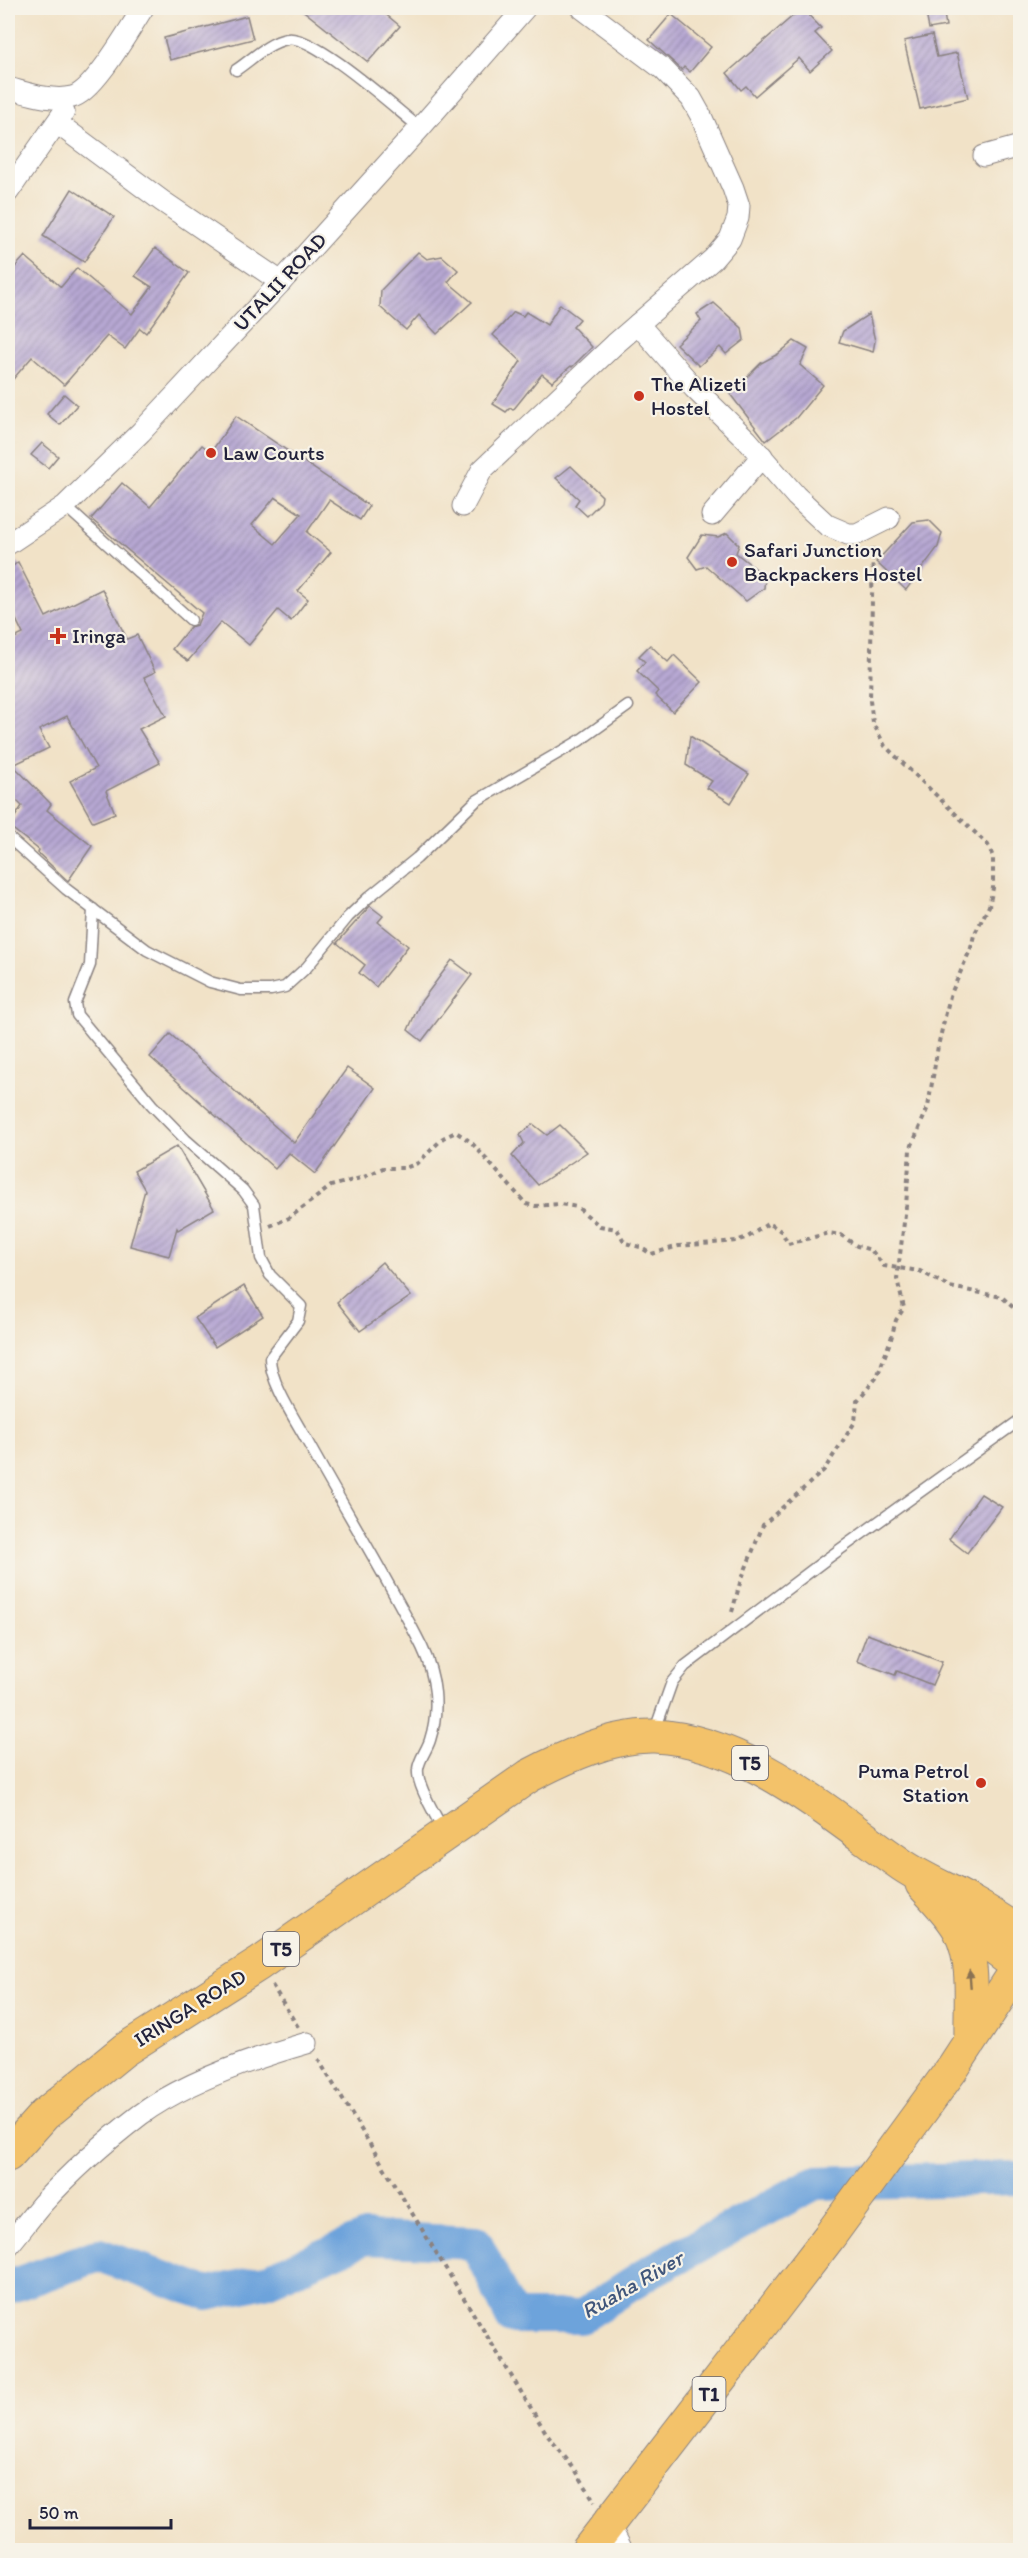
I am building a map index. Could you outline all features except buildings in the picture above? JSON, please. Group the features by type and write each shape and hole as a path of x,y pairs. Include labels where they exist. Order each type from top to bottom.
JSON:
{"highway":[{"name":"IRINGA ROAD","path":"8,2156 44,2115 124,2050 259,1964 529,1776 566,1757 607,1743 652,1736"},
{"name":"T5","path":"652,1736 702,1744 761,1768 961,1908 1020,1966"},
{"path":"971,2037 972,1998 967,1951 960,1931 961,1908 1020,1906"},
{"name":"T5","path":"961,1908 1020,1933"},
{"name":"T1","path":"588,2550 615,2538 829,2236 952,2069 1020,1966"}],"street":[{"path":"8,192 57,123 72,97 95,79 144,8"},
{"name":"UTALII ROAD","path":"12,541 65,506 141,432 281,282 525,8"},
{"path":"463,506 482,470 574,381 713,259 730,239 738,218 739,206 720,158 691,98 663,69 582,8"},
{"path":"8,88 50,97 72,97"},
{"path":"57,123 162,201 281,282"},
{"path":"984,156 1020,146"},
{"path":"638,324 694,388 762,456 796,496 827,525 848,534 857,534 881,523"},
{"path":"712,515 762,456"},
{"path":"8,2246 43,2204 79,2167 142,2114 185,2089 244,2063 307,2043"}],"lane":[{"path":"236,70 274,44 288,38 298,39 331,56 420,128"},
{"path":"65,506 191,620"},
{"path":"8,837 66,889 147,950 210,982 241,990 271,990 285,987 307,968 348,917 417,858 476,801 579,741 628,706"},
{"path":"93,909 90,965 75,1003 77,1015 172,1126 243,1190 254,1204 261,1258 270,1275 301,1306 298,1321 270,1358 272,1372 298,1424 397,1599 432,1673 436,1693 434,1721 430,1741 418,1770 420,1782 446,1835"},
{"path":"652,1736 672,1682 685,1666 828,1558 1020,1420"}],"path":[{"path":"725,1636 740,1582 763,1525 824,1470 855,1422 858,1397 873,1384 877,1377 896,1320 904,1308 897,1279 910,1150 928,1107 940,1037 950,996 971,948 974,935 989,906 993,888 993,857 988,845 892,753 873,723 870,701 881,523"},
{"path":"258,1231 289,1218 331,1186 364,1177 383,1167 412,1166 449,1134 456,1132 471,1142 526,1204 534,1206 560,1204 577,1207 600,1226 617,1229 625,1243 640,1247 651,1254 679,1246 736,1241 748,1237 769,1223 782,1232 788,1244 829,1233 841,1235 857,1246 871,1250 884,1266 920,1271 950,1287 1002,1297 1020,1314"},
{"path":"259,1964 548,2436 576,2471 615,2538"}],"waterway":[{"name":"Ruaha River","path":"8,2287 99,2255 208,2294 265,2281 365,2238 476,2243 512,2317 581,2317 651,2271 815,2183 1020,2178"}],"place":[{"name":"The Alizeti Hostel","path":"639,396"},
{"name":"Law Courts","path":"211,453"},
{"name":"Safari Junction Backpackers Hostel","path":"732,562"},
{"name":"Iringa","path":"58,636"},
{"name":"Puma Petrol Station","path":"981,1783"}]}
